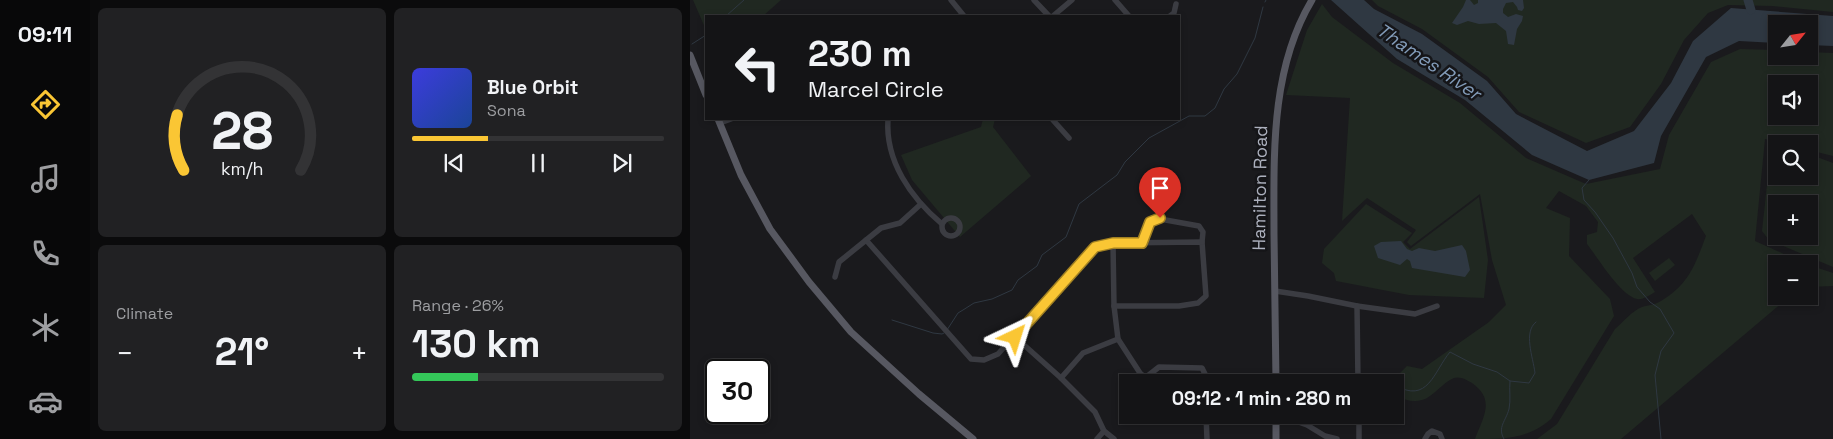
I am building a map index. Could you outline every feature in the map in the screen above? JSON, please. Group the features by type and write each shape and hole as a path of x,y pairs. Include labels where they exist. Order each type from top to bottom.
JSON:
{"main road":[{"name":"Hamilton Road","path":"1276,374 1275,120 1292,39 1312,0"},
{"path":"690,54 705,92"},
{"path":"719,121 741,175 770,229 809,282 851,332 919,394 973,439"},
{"path":"1276,439 1277,424"}],"street":[{"path":"950,0 963,15"},
{"path":"1034,0 1048,15"},
{"path":"1054,15 1072,0"},
{"path":"1115,0 1128,15"},
{"path":"1171,15 1174,13 1176,4"},
{"path":"888,120 891,149 901,176 921,204 942,224"},
{"path":"1053,120 1069,138"},
{"path":"835,277 839,262 881,228 900,223 921,204"},
{"path":"1114,306 1179,306 1198,303 1206,296 1202,232 1199,226 1160,218 1150,222 1142,243"},
{"path":"866,240 971,359 984,360 998,354 1015,337 1095,247 1113,243 1202,242"},
{"path":"1113,243 1114,306 1118,339 1141,374"},
{"path":"1275,291 1357,306 1415,314 1437,306"},
{"path":"1357,306 1358,374"},
{"path":"1015,337 1061,378 1095,412 1104,431 1114,439"},
{"path":"1061,378 1082,353 1118,339"},
{"path":"1153,374 1159,367 1202,368 1205,374"},
{"path":"1206,424 1206,439"},
{"path":"1303,424 1325,436 1337,439"},
{"path":"1359,424 1359,439"},
{"path":"1097,439 1104,431"},
{"path":"1425,439 1432,431 1440,434 1442,439"}],"shaded area":[{"path":"693,0 781,0 764,15 705,15 705,28"},
{"path":"1372,0 1833,0 1833,12 1772,6 1728,5 1708,13 1684,40 1661,84 1630,127 1586,143 1519,112 1488,77 1422,29 1378,6"},
{"path":"1322,4 1332,17 1393,63 1460,103 1526,158 1586,184 1660,169 1669,135 1711,62 1740,49 1768,50 1768,65 1818,65 1818,52 1833,53 1833,156 1818,152 1818,135 1768,135 1768,140 1765,139 1755,241 1786,255 1768,255 1768,305 1779,305 1621,439 1537,439 1557,424 1615,329 1635,311 1671,295 1685,281 1706,236 1692,214 1633,258 1655,292 1644,298 1637,299 1630,296 1617,284 1587,244 1587,235 1597,232 1598,222 1586,206 1559,191 1546,208 1570,218 1569,256 1610,299 1614,316 1551,419 1534,431 1525,434 1496,439 1475,439 1484,416 1486,402 1479,389 1472,383 1461,378 1454,378 1426,399 1415,401 1404,399 1404,374 1399,374 1407,366 1422,369 1489,322 1506,305 1492,260 1480,194 1411,246 1407,242 1416,230 1367,198 1342,221 1350,98 1286,95 1307,30"},
{"path":"983,120 995,120 993,127 1031,176 960,237 912,180 901,155 981,127"},
{"path":"1818,157 1833,163 1833,267 1818,261 1818,255 1805,255 1781,245 1818,245 1818,195 1768,195 1768,239 1762,231 1768,176 1768,185 1818,185"},
{"path":"1479,197 1488,260 1484,298 1409,295 1336,281 1334,273 1322,263 1324,249 1366,204 1412,233 1403,242 1410,249"},
{"path":"1669,258 1675,265 1655,281 1649,273"},
{"path":"1818,268 1833,273 1833,286 1818,287"}],"water":[{"name":"Thames River","path":"1331,0 1364,0 1374,9 1422,34 1487,81 1516,114 1587,151 1634,131 1671,83 1693,41 1731,8 1833,16 1833,46 1818,45 1818,15 1768,15 1768,43 1739,41 1706,57 1661,136 1654,163 1589,180 1532,155 1465,100 1397,59"},
{"path":"1466,0 1470,0 1474,5 1478,3 1478,0 1523,0 1524,8 1522,11 1518,10 1513,2 1506,3 1503,9 1503,13 1508,17 1516,14 1523,16 1517,29 1514,45 1508,44 1506,31 1496,23 1479,24 1468,21 1457,25 1452,23"},
{"path":"1401,241 1407,249 1412,251 1419,248 1435,251 1462,245 1466,251 1470,270 1465,277 1412,268 1410,261 1407,259 1400,265 1378,258 1374,246 1381,242"}],"waterway":[{"path":"727,15 744,0"},
{"path":"1748,0 1751,10"},
{"path":"947,330 958,313 974,303 992,299 1012,290 1018,280 1037,266 1042,255 1066,237 1079,204 1117,175 1125,162 1149,138 1189,116 1205,116 1215,108 1224,89 1237,74 1255,38 1263,7"},
{"path":"692,44 705,36"},
{"path":"1589,180 1582,188 1584,200 1613,238 1632,273 1637,287 1650,302 1660,309 1674,333 1661,351 1655,375 1661,439"},
{"path":"892,320 933,333 944,333"},
{"path":"1404,389 1415,391 1423,388 1429,383 1450,352 1473,364 1497,372 1510,381 1529,383 1535,373 1529,338 1532,326 1536,322"},
{"path":"1504,439 1501,431 1509,409 1510,381"}],"route":[{"path":"1015,337 1095,247 1113,243 1142,243 1150,222 1160,218"}]}
